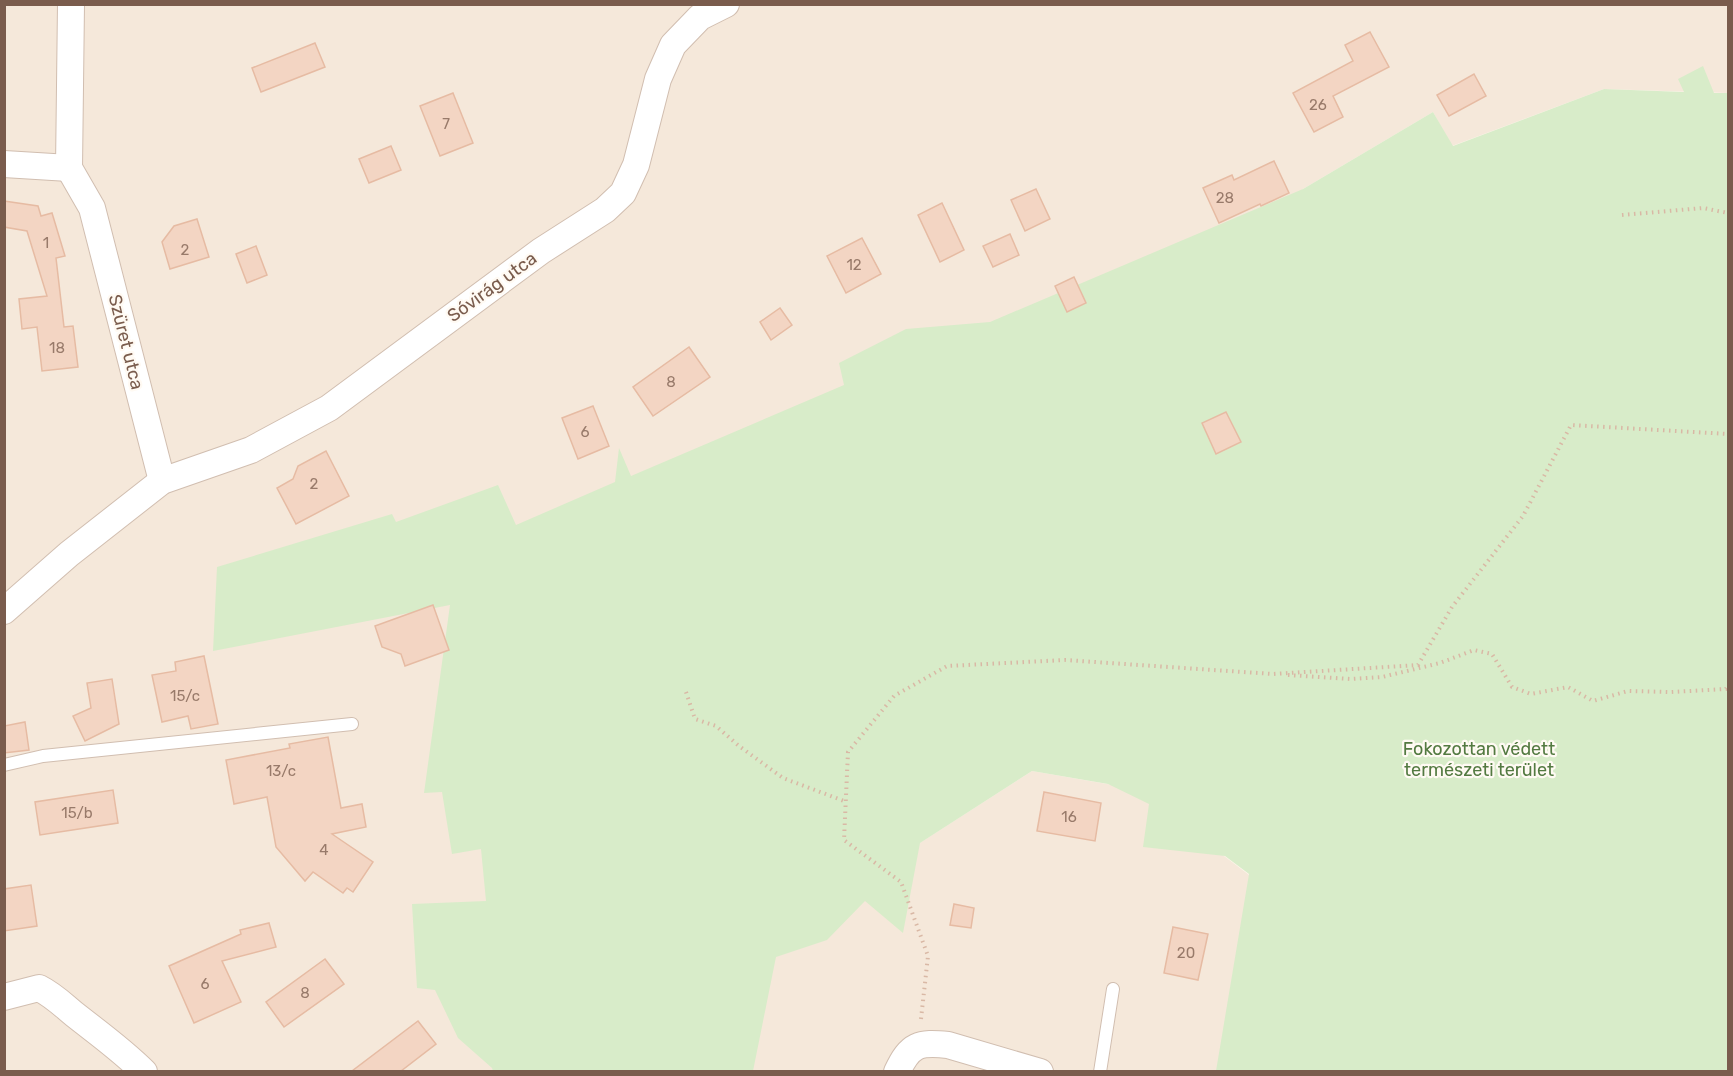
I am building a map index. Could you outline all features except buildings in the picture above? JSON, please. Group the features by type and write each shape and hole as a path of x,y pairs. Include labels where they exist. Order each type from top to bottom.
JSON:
{"street":[{"path":"4,165 69,168 72,4"},
{"name":"Sóvirág utca","path":"162,481 251,450 329,408 541,251 605,210 623,193 636,165 649,108 658,79 673,45 700,17 726,4"},
{"name":"Szüret utca","path":"69,168 92,208 162,481"},
{"path":"4,611 69,554 162,481"},
{"path":"4,997 39,988 51,994 144,1071"},
{"path":"897,1071 905,1054 918,1044 948,1046 1040,1071"}],"lane":[{"path":"4,765 43,756 352,724"},
{"path":"1100,1071 1113,989"}],"path":[{"path":"1622,215 1703,208 1728,213"},
{"path":"1272,674 1418,665 1452,608 1524,516 1570,425 1728,434"},
{"path":"918,1044 928,956 901,882 844,840 844,801 848,752 894,696 947,666 1065,660 1350,679 1382,677 1440,663 1474,650 1492,654 1512,687 1531,694 1568,687 1593,701 1628,691 1715,690 1726,689 1728,685"},
{"path":"686,692 695,719 716,726 738,746 783,778 844,801"}],"shaded area":[{"path":"5,5 1728,5 1728,93 1604,89 1452,146 1433,112 1303,189 621,1071 5,1072"},
{"path":"1032,771 1136,789 1253,878 1225,1071 705,1072 773,937"}],"green space":[{"name":"Fokozottan védett természeti terület","path":"1703,66 1714,93 1728,93 1728,1071 1216,1071 1249,874 1225,856 1143,847 1149,804 1108,784 1032,771 920,843 903,933 865,901 827,940 776,957 753,1071 493,1071 458,1038 435,990 417,988 412,904 486,901 481,849 452,854 442,792 424,793 450,605 213,651 217,567 392,514 396,522 498,485 516,525 615,482 619,448 631,476 844,385 839,363 906,329 990,322 1303,189 1433,112 1453,146 1604,89 1684,92 1678,79"}]}
